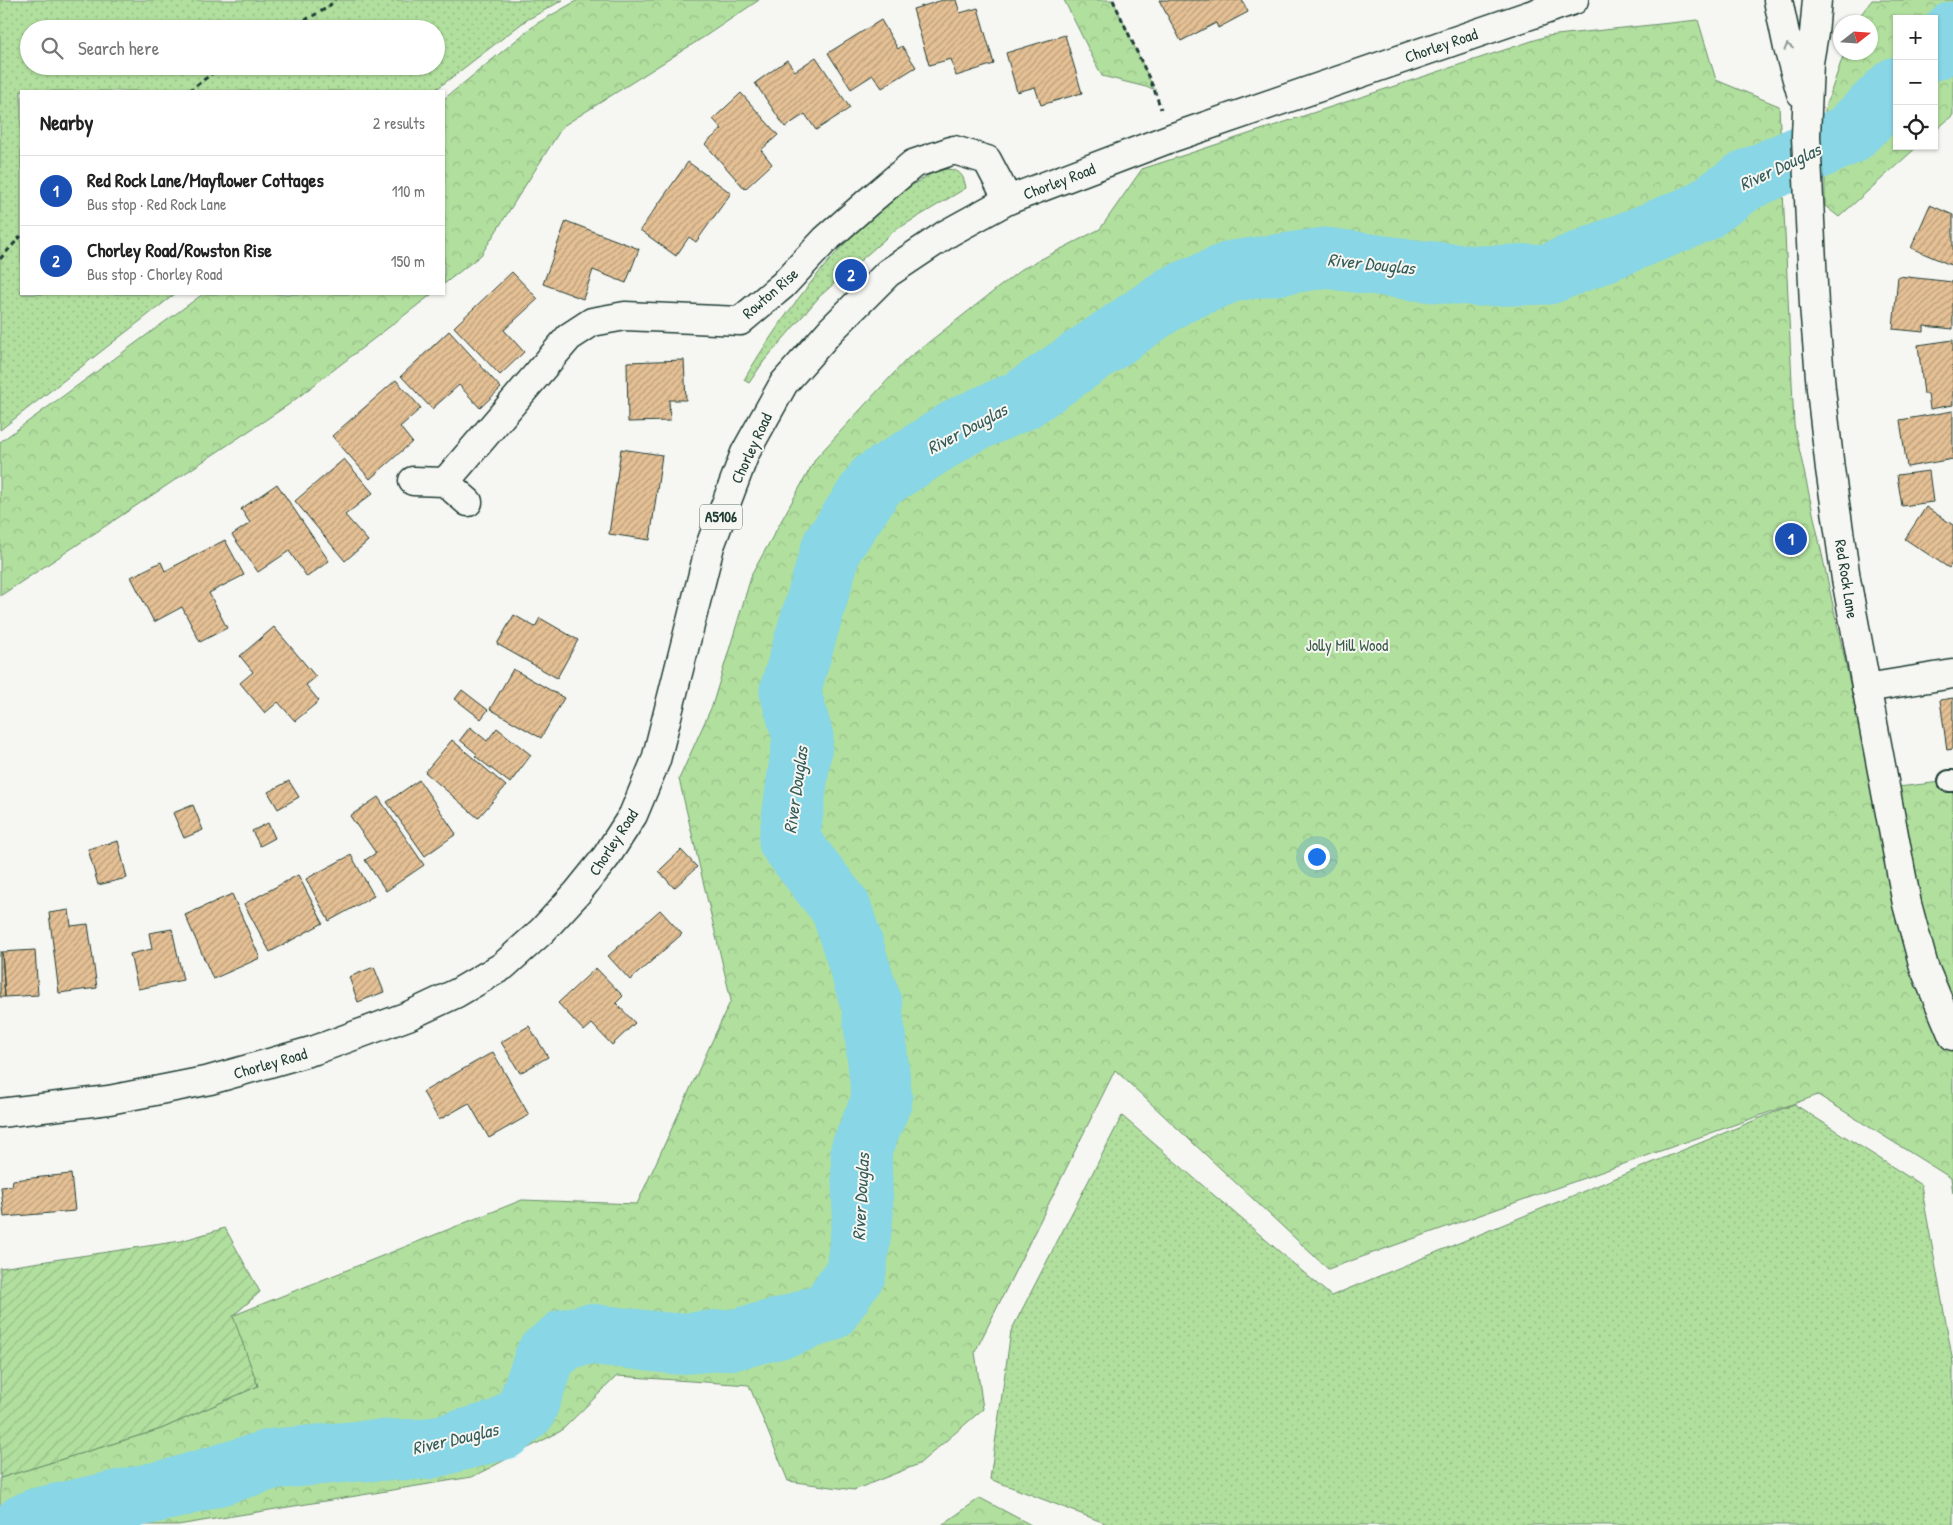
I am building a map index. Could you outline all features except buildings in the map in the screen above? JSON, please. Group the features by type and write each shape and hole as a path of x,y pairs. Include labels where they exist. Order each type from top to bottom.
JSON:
{"main road":[{"name":"Chorley Road","path":"0,1113 109,1100 210,1080 306,1052 408,1016 457,993 503,966 542,930 578,893 606,857 633,815 656,760 710,546 745,453 784,383 831,330 888,273 948,233 1008,200 1171,138 1574,0"},
{"name":"Red Rock Lane","path":"1778,0 1806,123"},
{"name":"Red Rock Lane","path":"1817,0 1809,62 1806,123 1808,196 1821,389 1846,579 1910,913 1924,966 1953,1036"},
{"name":"Rowton Rise","path":"445,482 569,337 592,322 625,316 740,321 783,285 825,240 913,164 954,150 987,160 1008,200"},
{"path":"413,481 445,482 468,502"},
{"path":"1866,688 1953,674"}],"path":[{"path":"305,20 327,8 335,0"},
{"path":"1113,0 1154,89 1171,138"},
{"path":"190,90 210,75"},
{"path":"0,259 20,237"}],"green space":[{"path":"0,0 563,0 525,21 435,90 20,90 20,295 174,295 0,430"},
{"path":"578,0 759,0 563,126 481,255 445,283 445,98 536,24"},
{"path":"1064,0 1113,0 1154,89 1102,76"},
{"path":"1872,0 1953,0 1953,115 1938,128 1938,15 1893,15 1893,150 1914,150 1839,217 1825,206 1825,109 1842,60 1878,60 1878,15 1860,15"},
{"name":"Jolly Mill Wood","path":"1698,20 1716,80 1779,106 1794,425 1873,790 1949,781 1953,786 1953,1193 1951,1178 1818,1095 1328,1269 1115,1070 975,1352 983,1409 919,1464 854,1490 788,1481 749,1385 617,1376 561,1431 472,1477 178,1525 0,1525 0,1478 161,1429 258,1386 232,1316 522,1200 637,1204 731,1000 679,779 712,706 752,574 816,458 906,360 1022,269 1100,229 1142,169 1547,36"},
{"path":"941,169 958,172 963,178 966,188 894,231 820,296 764,361 749,383 744,380 761,351 804,291 856,232 912,185"},
{"path":"202,295 431,295 288,405 0,596 0,442"},
{"path":"1794,1104 1921,1185 1953,1362 1953,1525 1110,1525 990,1479 1011,1331 1122,1116 1331,1296"},
{"path":"225,1228 260,1292 233,1316 258,1386 161,1429 0,1478 0,1268 181,1241"},
{"path":"980,1498 1031,1525 942,1525"}],"waterway":[{"name":"River Douglas","path":"1938,46 1953,32"},
{"name":"River Douglas","path":"23,1525 38,1518 176,1488 273,1459 360,1451 427,1449 504,1429 526,1410 546,1355 566,1339 589,1334 676,1344 736,1339 789,1326 829,1311 856,1272 863,1214 861,1150 882,1100 872,1006 841,908 789,841 803,737 790,691 832,547 876,481 963,426 1022,400 1174,296 1233,271 1325,258 1414,270 1478,276 1549,274 1700,213 1745,181 1848,135 1893,91"}],"place":[{"name":"Chorley Road/Rowston Rise","path":"851,275"},
{"name":"Red Rock Lane/Mayflower Cottages","path":"1791,539"}]}
